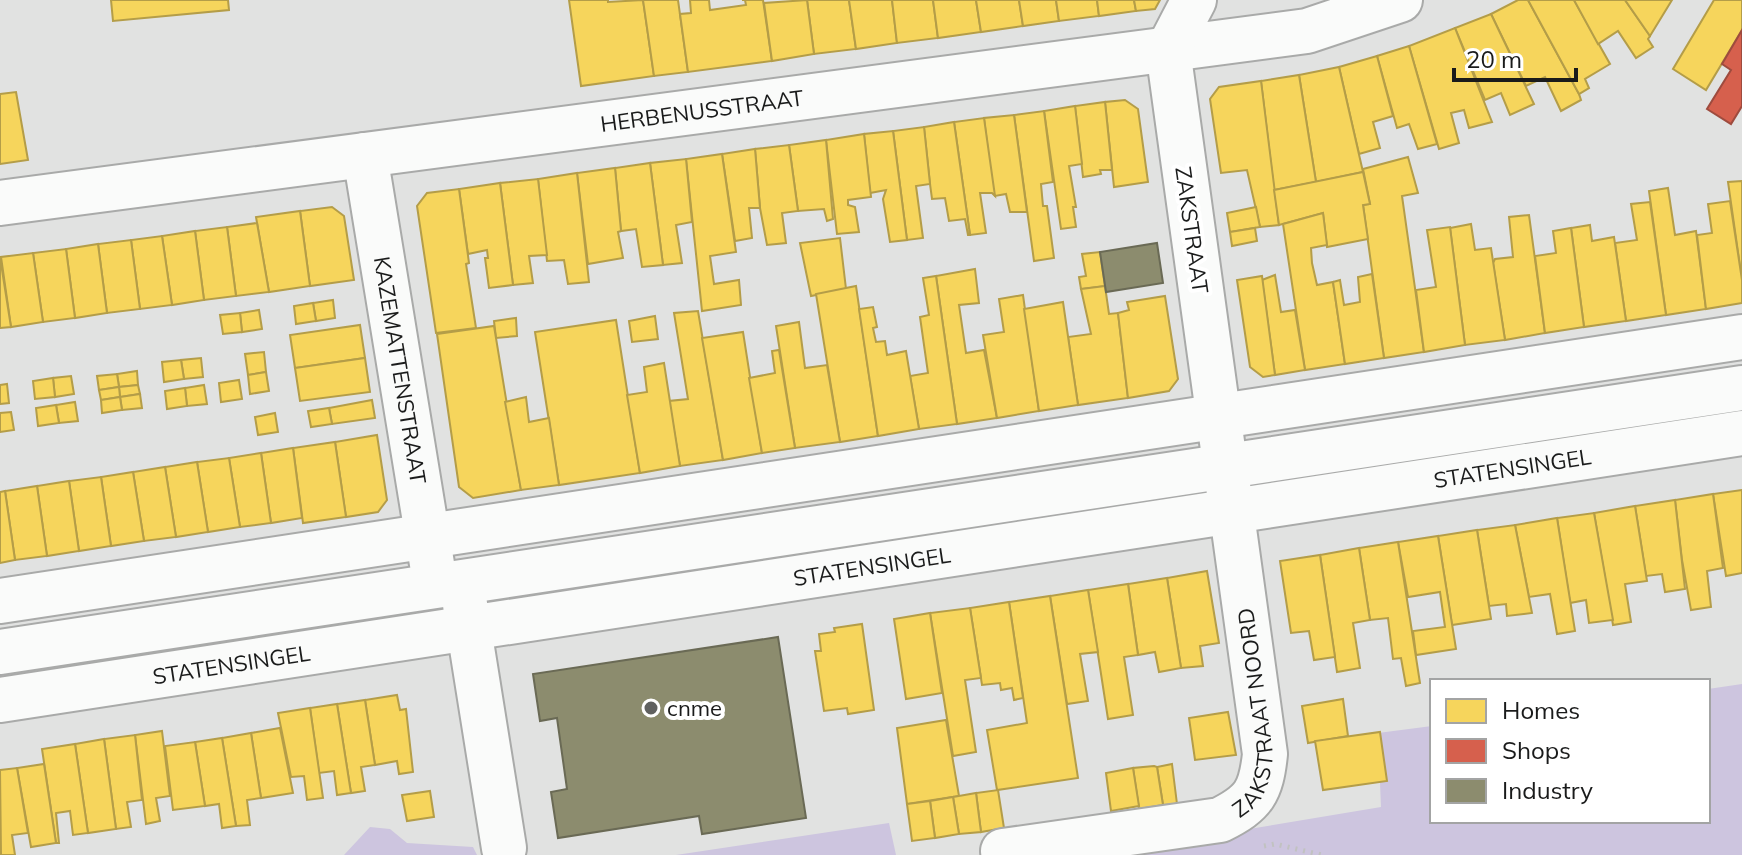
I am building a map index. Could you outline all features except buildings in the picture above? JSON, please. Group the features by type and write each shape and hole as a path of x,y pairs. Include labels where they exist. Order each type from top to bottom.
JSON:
{"street":[{"path":"1168,50 1194,0"},
{"name":"HERBENUSSTRAAT","path":"0,203 1307,31 1400,0"},
{"name":"ZAKSTRAAT","path":"1168,50 1225,466"},
{"name":"KAZEMATTENSTRAAT","path":"365,155 428,535 469,628 504,848"},
{"path":"0,601 1742,337"},
{"name":"STATENSINGEL","path":"0,652 1742,388"},
{"name":"STATENSINGEL","path":"0,700 1742,433"},
{"name":"ZAKSTRAAT NOORD","path":"1003,851 1220,820 1255,797 1263,778 1265,754 1225,466"}],"path":[{"path":"1262,847 1275,844 1322,855"}],"shaded area":[{"path":"1742,684 1742,855 1093,855 1381,807 1378,733 1430,726 1430,823 1710,823 1710,689"},
{"path":"889,823 896,855 676,855"},
{"path":"370,827 390,829 407,843 473,847 477,855 344,855"}],"place":[{"name":"cnme","path":"651,708"}]}
